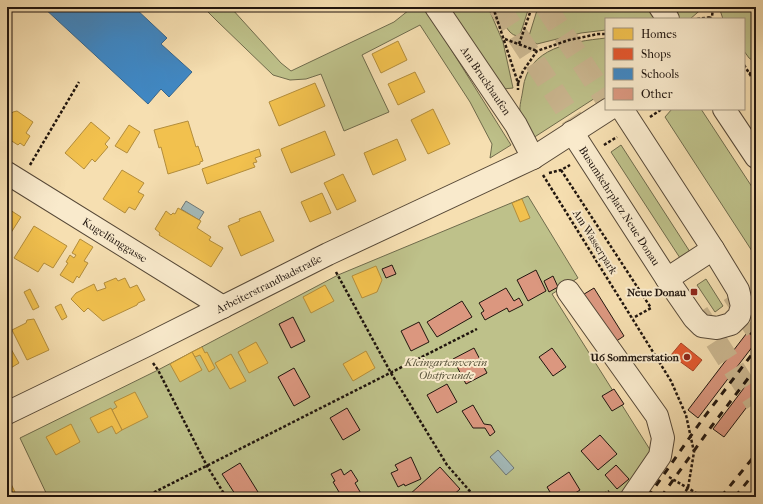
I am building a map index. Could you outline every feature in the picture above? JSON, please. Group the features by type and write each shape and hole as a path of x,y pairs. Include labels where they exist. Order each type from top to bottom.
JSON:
{"street":[{"name":"Am Bruckhaufen","path":"436,7 516,126 538,166"},
{"path":"660,7 667,18"},
{"name":"Arbeiterstrandbadstraße","path":"7,413 145,346 328,254 538,166 572,132 607,110"},
{"name":"Busumkehrplatz Neue Donau","path":"572,132 694,318 702,326 717,328 730,324 739,316 742,306 738,290 713,248 623,110"},
{"path":"725,110 756,158"},
{"name":"Kugelfanggasse","path":"14,177 223,307"},
{"path":"667,279 713,248"},
{"path":"568,291 657,416 663,438 660,456 632,497"}],"path":[{"path":"493,7 505,39 518,83 516,126"},
{"path":"519,44 532,7"},
{"path":"711,18 713,7"},
{"path":"518,83 523,71 537,51 569,40 605,34"},
{"path":"505,39 537,51"},
{"path":"745,67 756,84"},
{"path":"748,73 756,75"},
{"path":"14,177 78,82"},
{"path":"538,166 561,170 660,110"},
{"name":"Am Wasserpark","path":"538,166 633,318 652,308 561,170"},
{"path":"336,270 391,373 447,465 475,497"},
{"path":"146,497 477,329"},
{"path":"145,346 207,466 226,497"},
{"path":"688,488 703,497"},
{"path":"600,497 608,490"}],"green space":[{"path":"203,7 245,7 232,9 281,63 291,71 394,22 409,10 406,7 424,7 511,145 490,158 492,144 470,102 420,25 362,55 389,112 344,131 321,74 306,79 290,80 273,75"},
{"path":"447,7 488,7 503,42 513,88 503,89"},
{"path":"498,7 529,7 521,32 517,36 513,35 507,29"},
{"path":"538,7 648,7 655,18 605,18 605,30 581,33 537,44 533,42 529,36"},
{"path":"672,7 704,7 691,18 679,18"},
{"path":"719,7 756,7 756,63 749,58 745,52 745,18 723,18"},
{"path":"605,38 605,92 533,138 522,119 520,110 527,75 533,64 542,55 553,49 579,42"},
{"path":"671,110 702,110 756,193 756,250 752,251 665,117"},
{"path":"621,145 692,255 682,261 611,152"},
{"name":"Kleingartenverein Obstfreunde","path":"528,196 578,278 552,294 654,456 626,497 48,497 20,438 158,370 338,275"},
{"path":"706,279 723,306 715,312 697,285"}],"shaded area":[{"path":"186,201 204,212 199,220 181,209"},
{"path":"498,450 514,468 506,475 490,457"}],"building: Homes":[{"path":"398,41 407,60 381,73 372,54"},
{"path":"415,72 425,92 398,105 388,84"},
{"path":"315,83 325,106 279,126 269,102"},
{"path":"433,109 450,144 428,154 411,120"},
{"path":"17,111 33,122 26,133 30,136 24,146 20,143 18,145 7,138 7,118 13,112"},
{"path":"188,121 196,147 198,146 203,161 200,162 200,164 168,174 161,147 159,148 154,130"},
{"path":"91,122 110,138 105,144 108,147 95,162 92,159 84,169 65,153"},
{"path":"129,125 140,132 127,153 115,146"},
{"path":"325,131 335,155 291,173 281,149"},
{"path":"397,139 406,160 373,175 364,153"},
{"path":"259,149 261,156 255,158 257,162 253,163 255,167 207,184 202,169"},
{"path":"122,170 144,183 138,192 144,195 135,210 129,207 125,213 103,199"},
{"path":"343,174 356,201 337,210 324,183"},
{"path":"322,193 331,213 310,222 301,202"},
{"path":"522,199 530,218 520,222 512,203"},
{"path":"7,208 21,217 7,239"},
{"path":"178,208 201,221 197,228 211,237 209,240 223,248 211,267 159,235 160,233 155,229 166,211 171,215 173,213 175,214"},
{"path":"260,211 274,241 241,256 228,226 240,221 239,219"},
{"path":"34,226 67,246 53,268 44,263 38,272 14,258"},
{"path":"80,239 93,247 84,261 88,263 79,278 77,276 73,283 60,275 68,263 66,262 70,255 74,258 76,255 72,253"},
{"path":"376,266 382,280 377,292 362,298 352,276"},
{"path":"116,278 118,281 125,278 130,288 137,285 145,300 103,321 88,308 84,312 71,299 76,293 94,284 97,291 106,288 104,283"},
{"path":"325,285 334,301 311,313 303,297"},
{"path":"30,289 39,307 33,310 24,292"},
{"path":"61,304 67,317 62,320 55,307"},
{"path":"34,319 49,350 27,360 12,330 26,323 27,320"},
{"path":"7,342 19,363 9,369 7,369"},
{"path":"256,342 268,363 249,373 238,352"},
{"path":"202,347 205,353 207,352 215,368 209,372 200,355 195,357 192,352"},
{"path":"366,351 375,368 353,381 343,364"},
{"path":"192,352 202,370 180,382 170,364"},
{"path":"231,354 246,381 230,389 215,363"},
{"path":"135,392 148,417 122,430 112,410 117,407 114,402"},
{"path":"111,408 122,430 116,434 112,426 98,433 90,418"},
{"path":"71,424 80,442 56,455 46,437"},
{"path":"7,476 16,494 10,497 7,497"}],"building: Shops":[{"name":"U6 Sommerstation","path":"681,343 702,360 693,371 671,355"}],"building: Schools":[{"path":"43,7 134,7 167,38 161,44 192,72 169,97 161,89 148,104"}],"building: Other":[{"path":"392,265 396,274 386,278 382,269"},
{"path":"536,270 546,291 528,301 517,280"},
{"path":"553,276 558,287 549,292 544,281"},
{"path":"506,288 514,301 519,298 523,305 509,312 507,308 485,320 481,313 484,311 479,303"},
{"path":"594,288 624,336 612,344 581,296"},
{"path":"462,301 472,317 437,337 427,322"},
{"path":"293,317 305,341 291,348 279,324"},
{"path":"756,321 756,342 698,418 688,410"},
{"path":"419,322 429,342 411,351 401,331"},
{"path":"474,348 487,373 466,384 453,359"},
{"path":"552,348 566,367 553,376 539,357"},
{"path":"294,368 310,397 294,406 278,377"},
{"path":"756,372 756,395 724,437 713,429"},
{"path":"447,384 457,402 437,413 427,395"},
{"path":"614,389 624,404 612,411 602,396"},
{"path":"473,405 484,424 491,425 495,432 490,436 485,428 473,428 462,411"},
{"path":"347,408 360,430 343,440 330,418"},
{"path":"600,435 617,454 598,470 581,451"},
{"path":"411,457 421,479 405,486 404,484 398,487 391,473 398,470 395,465"},
{"path":"240,463 258,492 250,497 237,497 222,474"},
{"path":"616,465 629,479 617,489 605,475"},
{"path":"440,467 460,489 451,497 411,497 409,495"},
{"path":"341,469 344,475 351,470 358,481 355,483 363,497 342,497 333,482 335,481 331,474"},
{"path":"569,472 580,490 569,497 553,497 547,487"}],"tunnel":[{"path":"499,7 589,145"},
{"path":"546,7 605,97"},
{"path":"733,294 756,330"},
{"path":"698,313 756,403"}],"railway":[{"path":"648,497 702,420 756,349"},
{"path":"661,497 711,427 756,368"},
{"path":"721,497 756,454"},
{"path":"735,497 756,471"}],"place":[{"name":"Neue Donau","path":"694,292"},
{"name":"U6 Sommerstation","path":"687,357"}]}
